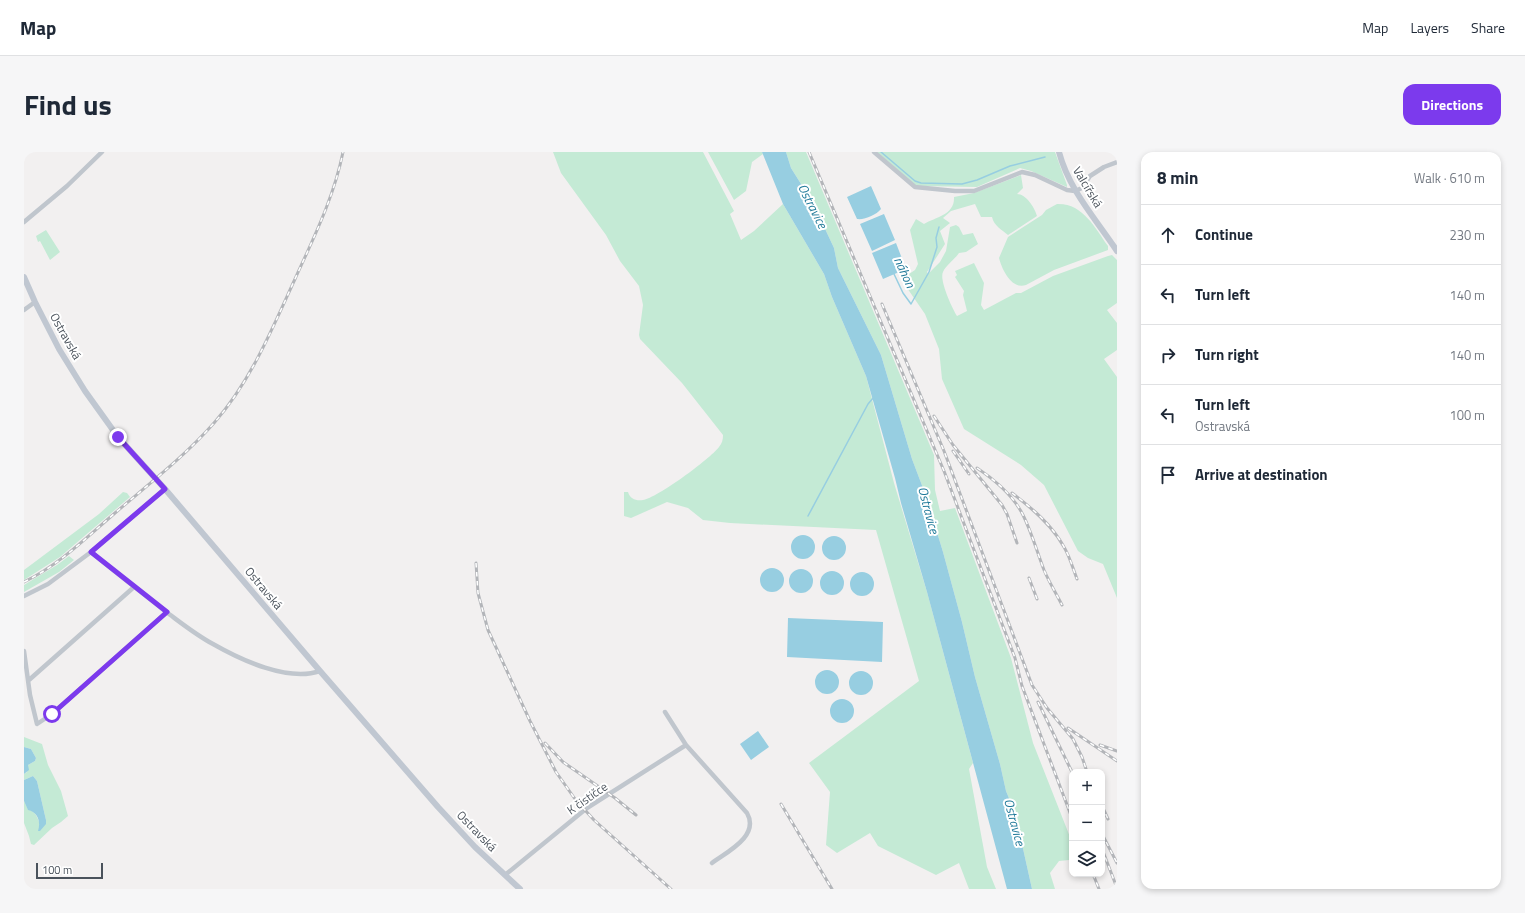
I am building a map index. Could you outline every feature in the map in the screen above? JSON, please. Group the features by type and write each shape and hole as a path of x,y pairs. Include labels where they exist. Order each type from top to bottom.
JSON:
{"street":[{"path":"24,222 67,186 102,152"},
{"path":"874,152 911,185 917,188 974,191 1022,172 1035,175 1066,190 1075,191 1082,188 1090,176 1104,166 1117,162"},
{"name":"Valcířská","path":"1059,152 1064,169 1075,191 1117,251"},
{"name":"Ostravská","path":"24,277 59,349 85,391 118,437 165,489 438,807 475,847 520,889"},
{"path":"24,310 35,302"},
{"path":"24,596 48,584 91,552 165,489"},
{"path":"91,552 134,587 211,643 260,665 294,674 320,671"},
{"path":"29,680 134,587"},
{"path":"24,652 30,694 37,724 58,708 167,612"},
{"path":"665,712 686,745 747,813 749,818 748,831 744,838 712,863"},
{"name":"K čističce","path":"505,875 587,808 686,745"}],"green space":[{"path":"553,152 703,152 734,211 730,214 741,240 754,231 783,204 824,274 832,297 866,376 894,483 927,592 973,763 969,769 987,867 996,889 969,889 959,863 936,875 878,846 870,833 837,853 826,845 830,792 809,763 919,681 876,530 730,523 703,520 688,508 667,502 631,518 624,516 624,492 628,492 630,496 636,500 650,498 660,493 714,453 723,440 723,435 682,383 640,339 639,335 643,305 639,286 620,261 606,235 561,173"},
{"path":"708,152 762,152 763,154 752,162 746,191 734,200"},
{"path":"786,152 806,152 934,455 935,490 940,511 955,508 1011,658 1033,743 1069,834 1069,860 1059,861 1050,873 1055,889 1032,889 1013,808 1006,791 943,552 926,496 912,459 881,355 838,268 834,248 813,203 791,168"},
{"path":"877,152 1055,152 1067,187 1031,171 1020,168 977,187 918,186"},
{"path":"1021,175 1023,188 1017,194 1024,196 1030,202 1037,216 1008,235 996,225 992,217 981,217 975,204 951,211 943,218 950,223 940,231 945,244 927,272 928,274 940,262 946,251 950,227 956,225 959,227 963,235 973,233 978,244 966,252 959,253 946,267 942,276 947,294 957,316 967,311 963,295 964,291 955,277 957,275 955,271 974,263 984,283 981,305 984,310 1053,276 1112,255 1117,260 1117,303 1107,310 1117,323 1117,350 1104,359 1117,377 1117,598 1103,564 1088,558 1078,551 1044,485 1021,465 964,429 942,379 939,349 925,314 905,285 906,276 915,270 918,264 910,230 916,219 924,224 948,212 953,203 954,197 974,193"},
{"path":"1057,204 1066,205 1081,212 1093,225 1108,246 1108,250 1054,270 1026,285 1016,285 1008,278 999,258 1008,237"},
{"path":"46,230 60,252 50,260 40,241 38,242 36,236"},
{"path":"123,492 127,493 130,497 60,557 24,580 24,570 99,514"},
{"path":"69,556 74,560 59,572 24,592 24,585"},
{"path":"24,737 42,744 48,765 61,791 68,816 52,828 34,845 31,844 24,823 24,801 28,809 36,816 40,825 46,820 37,781 33,776 24,780 24,774 27,772 28,765 35,761 36,758 31,749 24,747"}],"water":[{"name":"Ostravice","path":"762,152 786,152 791,168 813,203 834,248 838,268 881,355 912,459 926,496 943,552 1006,791 1013,808 1032,889 1007,889 927,592 866,376 832,297 824,274 783,204"},
{"path":"871,186 881,209 870,217 857,219 847,197"},
{"path":"884,214 895,240 872,251 860,224"},
{"path":"896,243 906,269 883,279 872,253"},
{"path":"803,535 812,538 815,547 812,556 803,559 794,556 791,547 794,538"},
{"path":"834,536 843,539 846,548 843,557 834,560 825,557 822,548 825,539"},
{"path":"772,568 781,571 784,580 781,589 772,592 763,589 760,580 763,571"},
{"path":"801,569 810,572 813,581 810,590 801,593 792,590 789,581 792,572"},
{"path":"832,571 841,574 844,583 841,592 832,595 823,592 820,583 823,574"},
{"path":"862,572 871,575 874,584 871,593 862,596 853,593 850,584 853,575"},
{"path":"788,618 883,622 882,662 787,657"},
{"path":"827,670 836,673 839,682 836,691 827,694 818,691 815,682 818,673"},
{"path":"861,671 870,674 873,683 870,692 861,695 852,692 849,683 852,674"},
{"path":"842,699 851,702 854,711 851,720 842,723 833,720 830,711 833,702"},
{"path":"758,731 769,747 751,760 740,744"},
{"path":"24,747 31,749 36,758 35,761 28,765 29,770 24,774"},
{"path":"33,776 37,781 46,820 46,824 40,831 38,831 38,818 34,813 28,810 24,801 24,780"}],"waterway":[{"path":"881,152 915,181 921,183 962,184 977,180 1010,166 1045,157"},
{"name":"náhon","path":"894,274 903,293 911,304 929,272 937,247 936,238 939,227"},
{"path":"808,516 868,404 874,397"}],"railway":[{"path":"24,582 49,568 61,559 166,470 203,435 227,407 250,372 278,317 323,217 343,152"},
{"path":"809,152 944,471 1015,658 1022,686 1069,810"},
{"path":"882,304 944,451 1032,685 1047,708 1073,739 1086,769"},
{"path":"934,416 953,445 1002,505 1007,514 1017,543"},
{"path":"953,451 969,474"},
{"path":"977,468 1003,488 1019,508 1029,529 1041,563 1062,605"},
{"path":"1012,493 1034,511 1054,531 1070,559 1077,579"},
{"path":"476,563 478,593 488,630 530,721 556,772 575,799 594,820 671,889"},
{"path":"1029,578 1037,599"},
{"path":"1038,702 1071,769"},
{"path":"1068,728 1117,761"},
{"path":"545,743 563,762 615,798 636,815"},
{"path":"1100,745 1117,751"},
{"path":"781,804 832,889"},
{"path":"1105,812 1108,819"},
{"path":"1105,840 1117,863"},
{"path":"1105,857 1117,888"},
{"path":"1094,877 1099,889"}],"route":[{"path":"52,714 167,612 91,552 165,489 118,437"}]}
